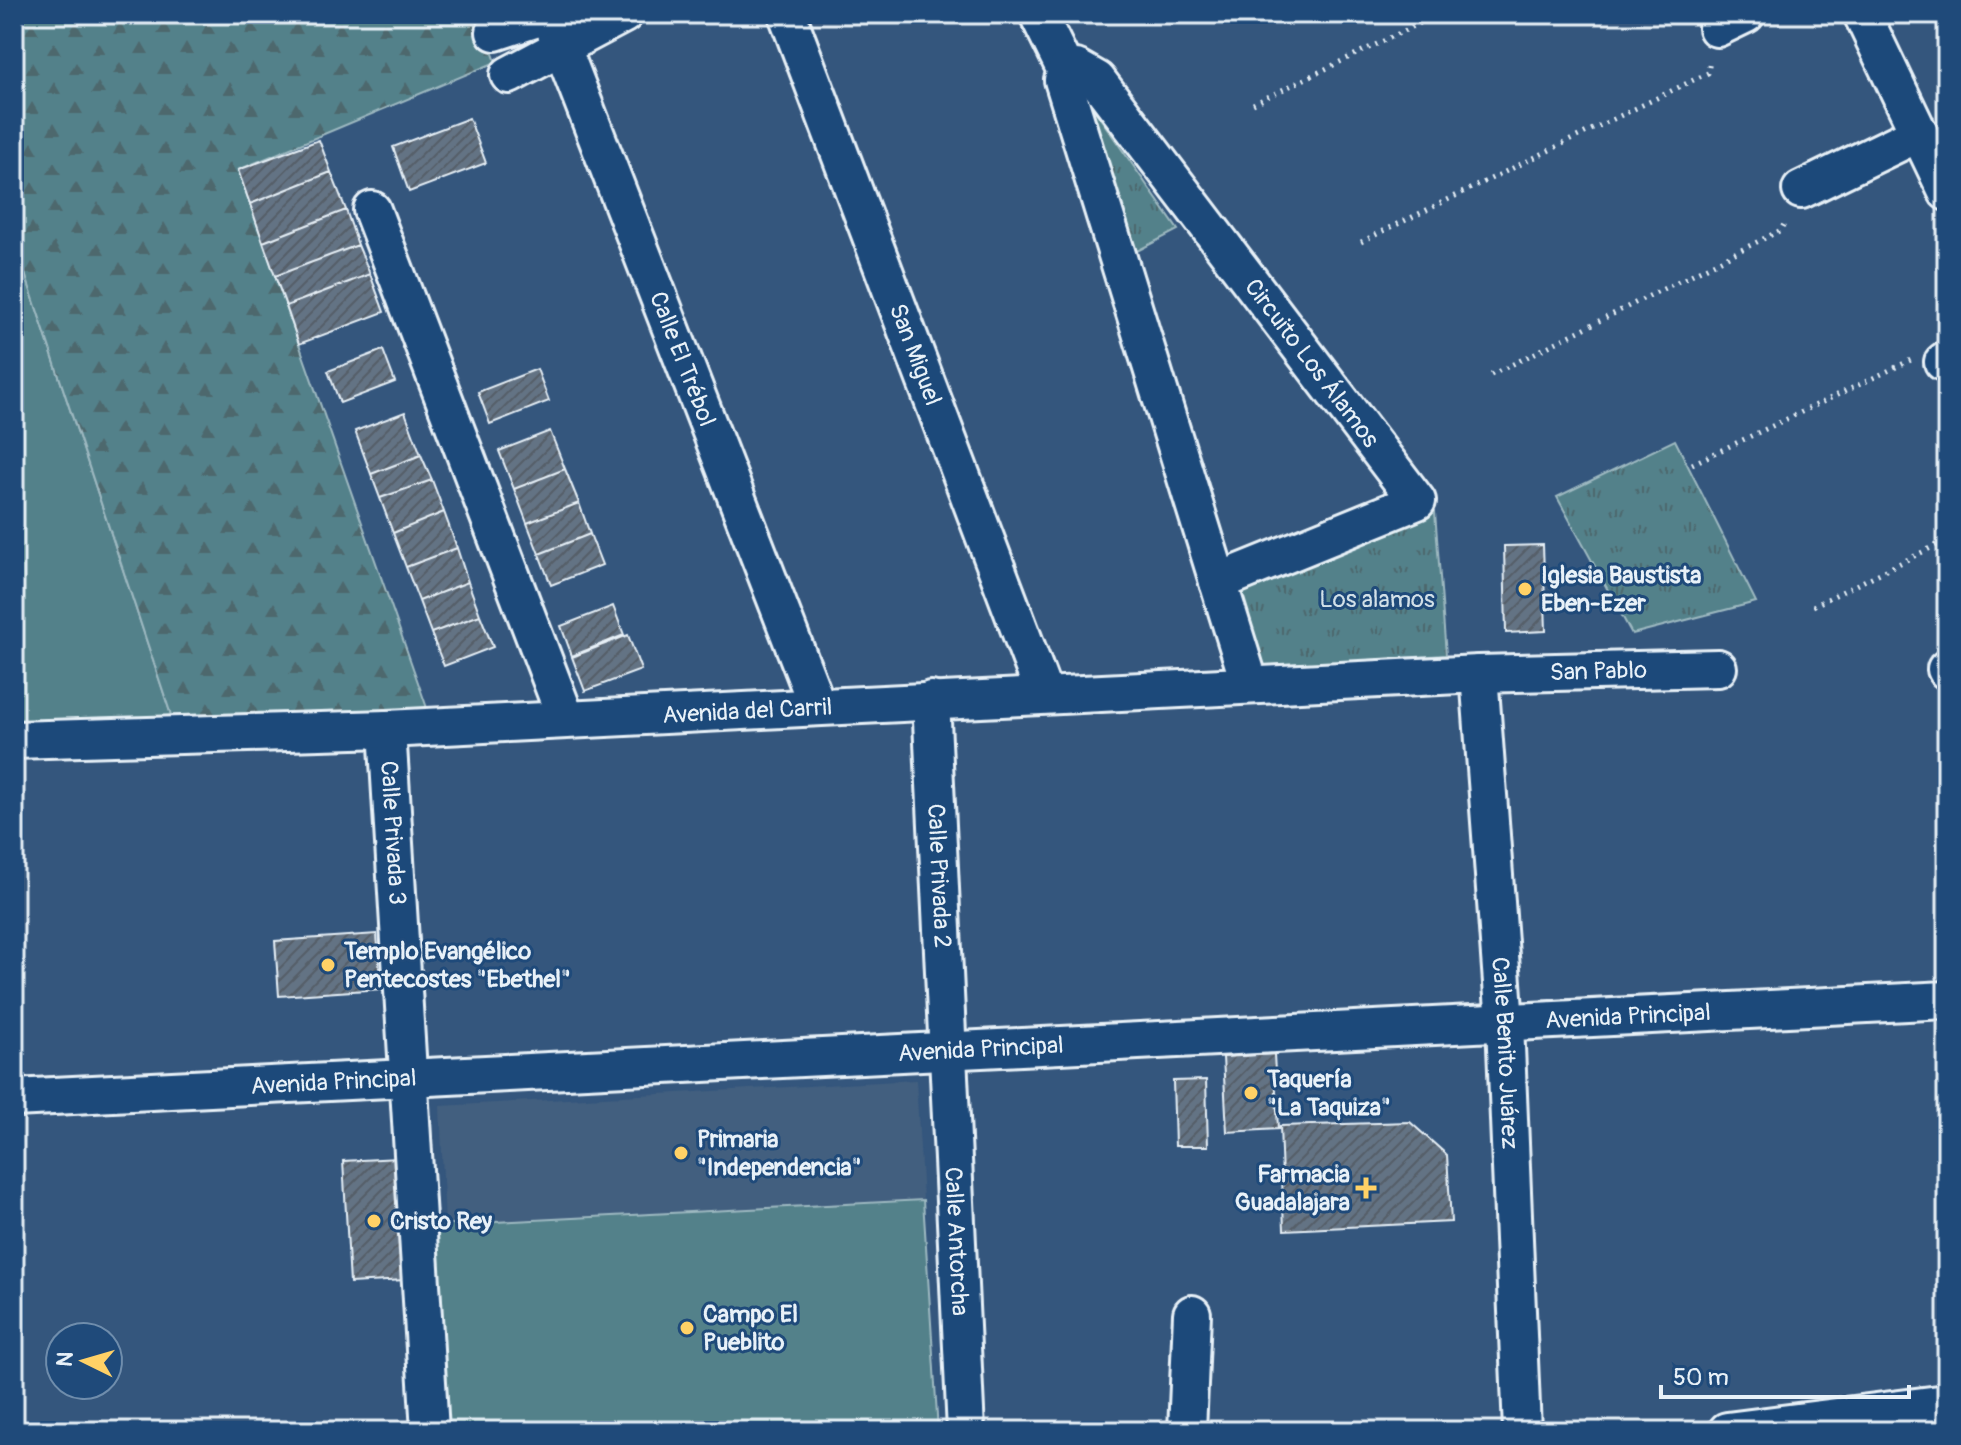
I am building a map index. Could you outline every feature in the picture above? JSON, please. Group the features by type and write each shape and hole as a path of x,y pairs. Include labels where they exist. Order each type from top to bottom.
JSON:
{"street":[{"path":"495,32 624,14"},
{"name":"San Miguel","path":"787,14 1044,694"},
{"path":"1038,14 1066,71 1063,80 1250,685"},
{"path":"1862,14 1947,192"},
{"path":"509,75 552,22"},
{"name":"Calle El Trébol","path":"552,22 817,705"},
{"name":"Circuito Los Álamos","path":"1066,71 1076,68 1097,80 1417,501 1218,582"},
{"path":"1801,190 1919,133"},
{"path":"372,210 566,719"},
{"name":"San Pablo","path":"1479,674 1718,668"},
{"name":"Avenida del Carril","path":"14,740 387,729 1479,674"},
{"name":"Calle Benito Juárez","path":"1479,674 1505,1023 1522,1431"},
{"name":"Calle Privada 2","path":"931,700 949,1052"},
{"name":"Calle Privada 3","path":"387,729 411,1078 430,1431"},
{"name":"Avenida Principal","path":"14,1098 1947,1000"},
{"name":"Calle Antorcha","path":"949,1052 966,1431"},
{"path":"1187,1431 1192,1314"},
{"path":"1727,1431 1947,1403"}],"path":[{"path":"1253,104 1439,14"},
{"path":"1361,242 1708,73 1731,21"},
{"path":"1491,375 1781,230 1801,190"},
{"path":"1692,464 1925,354 1945,361"},
{"path":"1813,606 1947,540"}],"shaded area":[{"name":"Primaria \"Independencia\"","path":"916,1080 923,1200 445,1225 440,1106"}],"green space":[{"path":"14,14 479,14 496,62 238,170 427,708 172,718 14,240"},
{"path":"1091,105 1178,230 1135,252"},
{"path":"14,240 172,718 14,722"},
{"path":"1675,440 1756,602 1632,634 1557,497"},
{"name":"Los alamos","path":"1435,512 1446,655 1261,667 1236,590"},
{"name":"Campo El Pueblito","path":"923,1200 938,1431 448,1431 436,1225"}],"building":[{"path":"469,118 486,163 409,192 393,147"},
{"path":"319,140 331,172 250,204 238,170"},
{"path":"331,172 346,210 263,242 250,204"},
{"path":"346,210 358,245 275,276 263,242"},
{"path":"358,245 370,274 286,306 275,276"},
{"path":"370,274 384,312 299,344 286,306"},
{"path":"383,350 395,382 340,403 328,371"},
{"path":"537,369 549,401 490,424 478,392"},
{"path":"405,412 421,455 371,474 355,431"},
{"path":"550,431 565,469 514,489 499,451"},
{"path":"421,455 432,480 380,498 371,474"},
{"path":"565,469 579,503 527,523 514,489"},
{"path":"432,480 444,512 393,533 380,498"},
{"path":"579,503 590,534 539,554 527,523"},
{"path":"444,512 457,548 406,567 393,533"},
{"path":"590,534 602,565 551,585 539,554"},
{"name":"Iglesia Baustista Eben-Ezer","path":"1543,545 1546,631 1506,633 1504,546"},
{"path":"457,548 468,582 419,601 406,567"},
{"path":"468,582 480,615 431,633 419,601"},
{"path":"613,606 624,635 572,656 561,626"},
{"path":"480,615 493,647 444,666 431,633"},
{"path":"628,635 641,670 585,691 572,657"},
{"name":"Templo Evangélico Pentecostes \"Ebethel\"","path":"377,934 381,989 279,996 275,941"},
{"name":"Taquería \"La Taquiza\"","path":"1274,1054 1278,1129 1227,1132 1223,1057"},
{"path":"1206,1080 1208,1146 1175,1146 1173,1081"},
{"name":"Farmacia Guadalajara","path":"1410,1122 1447,1155 1451,1222 1284,1230 1280,1126"},
{"name":"Cristo Rey","path":"398,1158 405,1280 350,1283 343,1161"}],"place":[{"name":"Iglesia Baustista Eben-Ezer","path":"1525,589"},
{"name":"Templo Evangélico Pentecostes \"Ebethel\"","path":"328,965"},
{"name":"Taquería \"La Taquiza\"","path":"1251,1093"},
{"name":"Primaria \"Independencia\"","path":"681,1153"},
{"name":"Farmacia Guadalajara","path":"1366,1188"},
{"name":"Cristo Rey","path":"374,1221"},
{"name":"Campo El Pueblito","path":"687,1328"}]}
